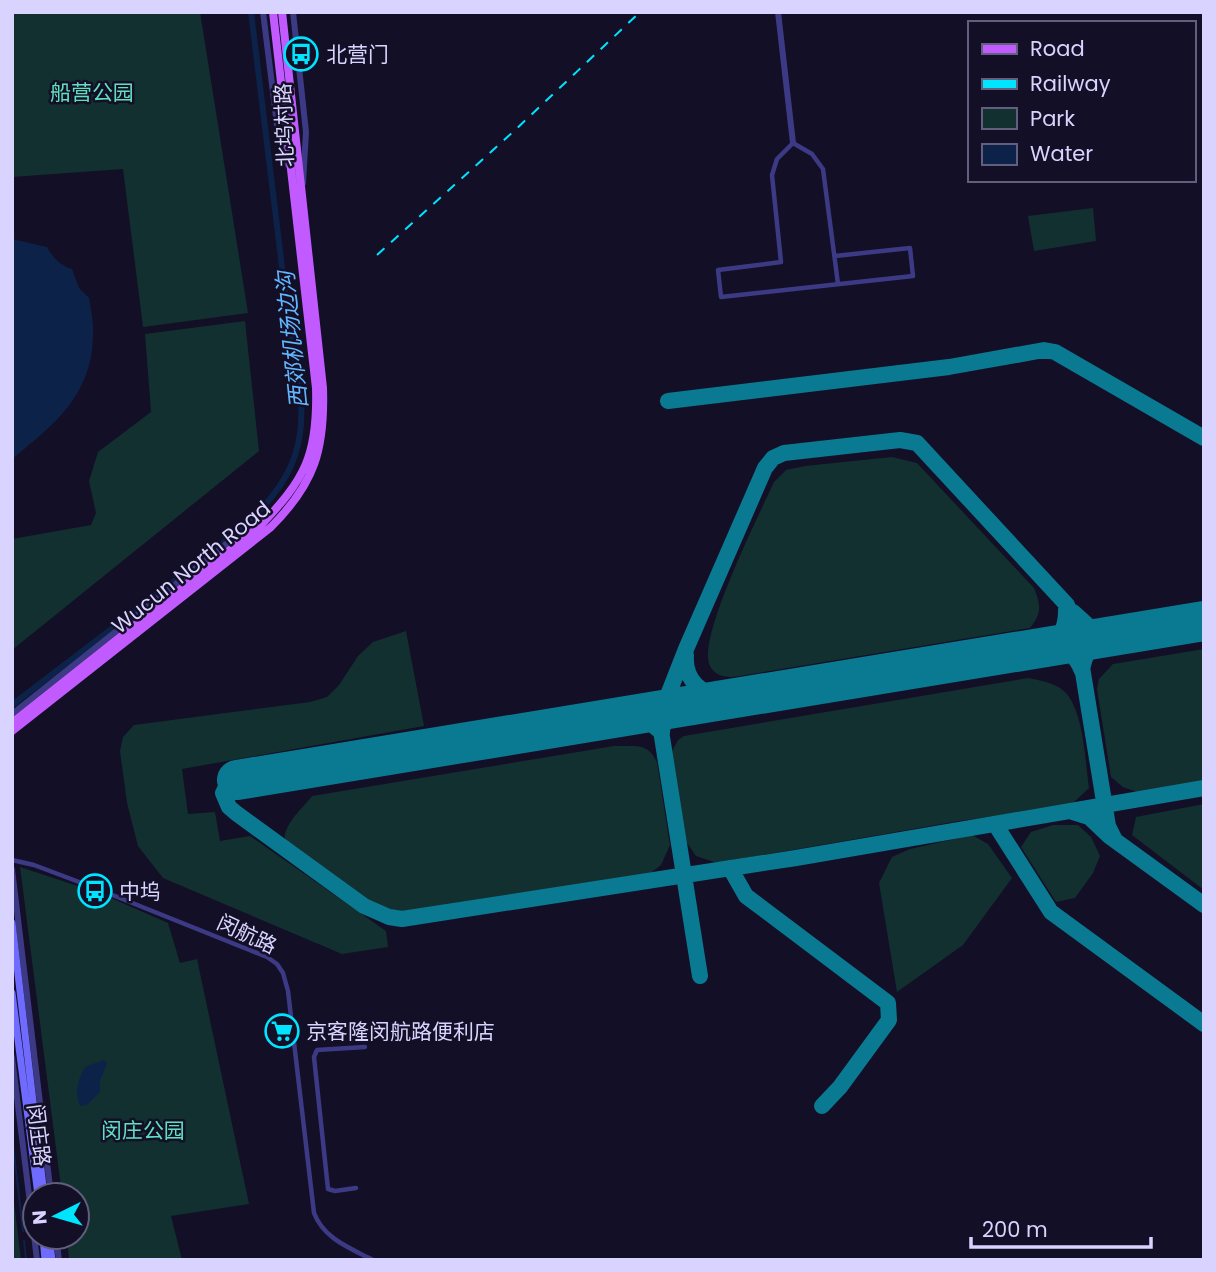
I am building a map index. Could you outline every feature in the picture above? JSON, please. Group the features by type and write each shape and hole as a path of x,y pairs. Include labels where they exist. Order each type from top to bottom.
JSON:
{"main road":[{"name":"Wucun North Road","path":"12,723 260,526 299,481 309,459 314,434 316,388 274,12"},
{"name":"Wucun North Road","path":"12,731 250,546 292,506 307,484 316,460 324,409 282,12"},
{"name":"闵庄路","path":"12,923 37,1181"},
{"name":"闵庄路","path":"12,993 40,1181"}],"street":[{"name":"北坞村路","path":"263,12 278,133 293,183"},
{"name":"北坞村路","path":"293,12 306,132 303,195"},
{"path":"778,12 793,142 777,159 772,175 781,262 718,270 720,297 913,276 910,248 835,256"},
{"path":"793,142 813,154 823,169 838,284"},
{"path":"12,714 231,540 260,526"},
{"name":"闵航路","path":"12,860 34,865 249,949 277,964 283,973 288,992 314,1213 325,1233 373,1260"},
{"name":"闵庄路","path":"12,869 37,1168 37,1260"},
{"path":"356,1188 335,1191 328,1189 314,1057 317,1050 365,1046"},
{"name":"闵庄路","path":"12,1057 37,1168 44,1181"}],"green space":[{"name":"船营公园","path":"12,12 200,12 248,313 143,327 123,169 12,177"},
{"path":"1093,208 1096,241 1034,251 1028,216"},
{"path":"245,321 259,451 12,650 12,539 91,525 96,513 89,481 98,452 151,412 145,334"},
{"path":"892,457 917,463 1034,588 1039,609 1030,628 733,677 714,672 710,666 708,652 720,605 774,482 786,470"},
{"path":"406,631 424,726 182,769 188,814 215,812 220,841 250,836 386,931 388,947 342,954 163,878 138,846 127,803 120,751 123,737 134,725 310,702 327,697 339,685 358,656 373,642"},
{"path":"1204,649 1204,781 1137,792 1123,787 1111,777 1097,689 1099,679 1113,664"},
{"path":"1028,678 1060,688 1068,695 1079,719 1089,788 1070,806 959,821 717,863 696,856 685,840 670,755 678,740 684,736"},
{"path":"614,746 644,748 657,762 670,845 661,865 641,876 413,913 382,909 368,903 286,844 289,825 312,796"},
{"path":"1204,804 1204,890 1132,835 1136,817"},
{"path":"1053,825 1078,825 1091,837 1100,856 1093,873 1075,898 1056,902 1021,847 1031,832"},
{"path":"972,835 988,844 1012,878 963,945 897,992 879,883 892,857 910,849"},
{"name":"闵庄公园","path":"20,867 102,894 168,923 180,963 197,959 249,1204 171,1216 182,1260 69,1260 68,1251 91,1251 91,1181 60,1181"},
{"path":"12,1185 21,1260 12,1260"}],"water":[{"path":"12,239 47,247 57,261 72,269 79,288 89,298 93,331 91,357 78,392 56,421 12,459"},
{"path":"104,1060 107,1064 100,1080 100,1092 87,1105 80,1106 78,1086 85,1067"}],"waterway":[{"name":"西郊机场边沟","path":"224,542 271,498 286,477 300,430 298,374 291,341 251,12"},
{"name":"西郊机场边沟","path":"12,705 194,566"},
{"path":"12,1136 21,1214"},
{"path":"25,1251 26,1260"}],"taxiway":[{"path":"668,401 949,367 1044,350 1055,352 1204,438"},
{"path":"700,976 659,718 765,468 773,458 784,453 900,440 917,443 1067,605 1076,630 1108,826 1115,840"},
{"path":"1066,610 1061,632 1055,641 1044,648 1068,652 1076,659 1082,671 1089,650 1107,637"},
{"path":"1073,612 1094,631 1123,635"},
{"path":"686,655 688,672 696,685 725,700"},
{"path":"633,715 648,721 662,733 666,720 682,707"},
{"path":"237,780 228,783 223,793 229,807 236,813 364,906 389,917 402,919 796,858 1204,788"},
{"path":"1073,812 1089,817 1109,836 1204,905"},
{"path":"995,824 1051,912 1204,1024"},
{"path":"730,868 746,896 888,1003 889,1020 840,1087 822,1106"}],"runway":[{"path":"237,780 1204,621"}],"railway":[{"path":"377,255 640,12"}],"place":[{"name":"北营门","path":"301,54"},
{"name":"中坞","path":"95,891"},
{"name":"京客隆闵航路便利店","path":"282,1031"}]}
